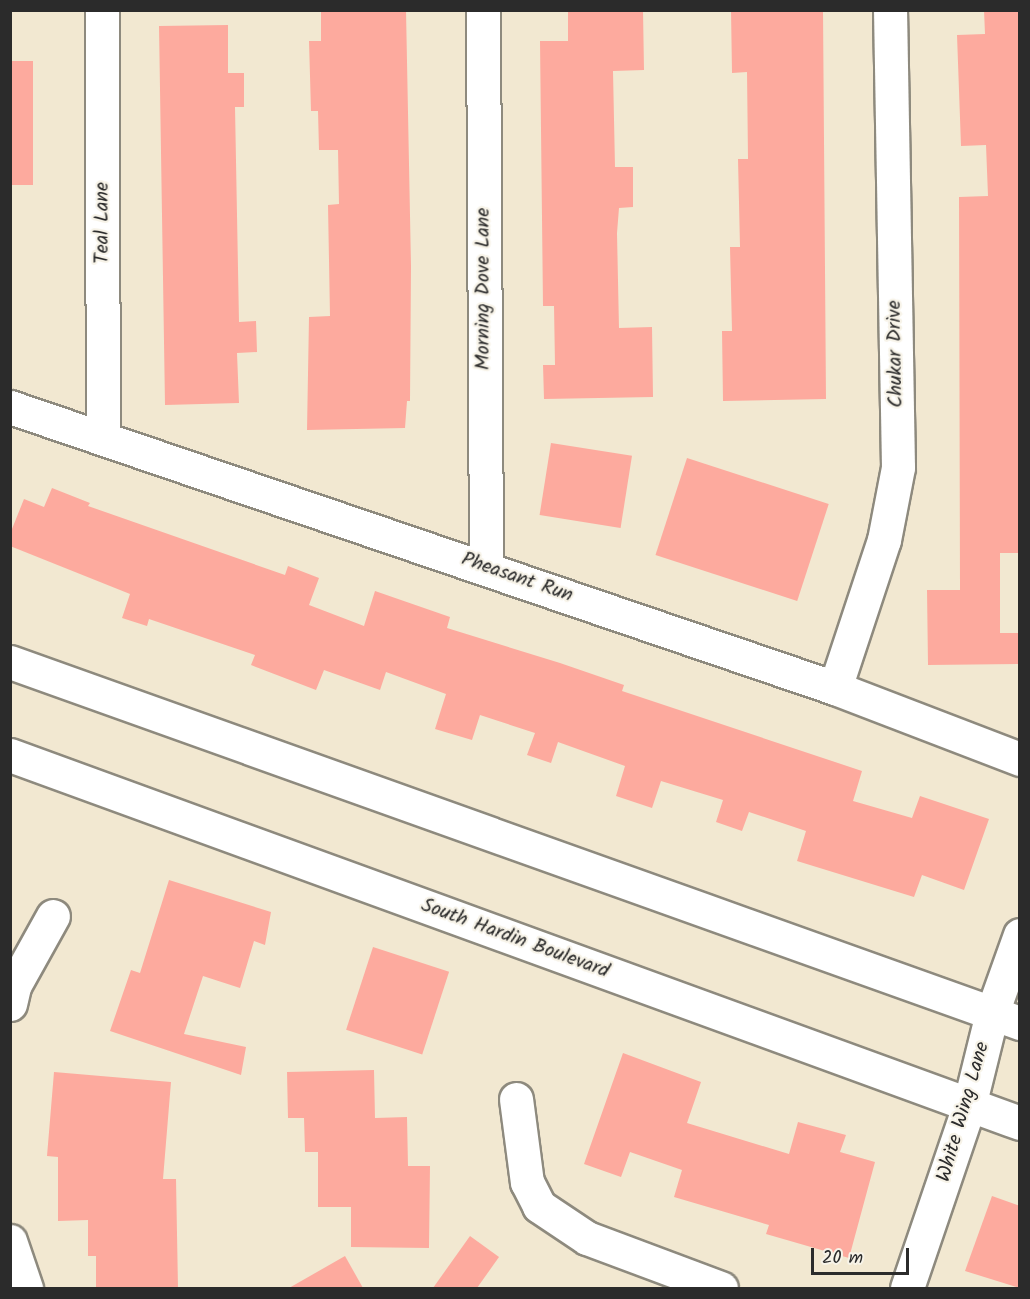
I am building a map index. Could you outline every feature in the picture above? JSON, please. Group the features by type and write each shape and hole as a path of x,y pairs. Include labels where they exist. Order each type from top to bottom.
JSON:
{"street":[{"name":"Teal Lane","path":"102,10 103,436"},
{"name":"Morning Dove Lane","path":"483,10 486,567"},
{"name":"Chukar Drive","path":"834,688 884,540 898,467 890,10"},
{"name":"Pheasant Run","path":"10,407 103,436 834,688 1020,759"},
{"path":"10,662 1006,1018"},
{"name":"South Hardin Boulevard","path":"10,755 1020,1123"},
{"path":"10,1004 14,986 52,916"},
{"name":"White Wing Lane","path":"907,1288 969,1106 1006,1018 1020,935"},
{"path":"516,1099 527,1182 539,1206 587,1238 721,1288"},
{"path":"10,1241 26,1288"}],"building":[{"path":"321,10 406,10 411,266 410,401 407,401 405,428 307,430 309,317 330,316 328,205 339,204 338,150 319,150 318,111 311,111 309,41 321,41"},
{"path":"568,10 643,10 644,70 613,71 615,167 633,167 633,207 619,208 617,233 619,328 652,327 653,397 544,399 543,365 555,365 554,306 543,306 540,41 568,41"},
{"path":"731,10 823,10 826,399 723,401 722,331 732,331 730,247 740,247 738,159 748,159 747,72 732,73"},
{"path":"984,10 1020,10 1020,553 1000,553 1000,633 1018,633 1018,664 928,665 927,590 960,590 959,197 988,196 986,145 961,146 957,35 985,34"},
{"path":"228,25 228,73 244,73 244,107 235,107 239,322 256,321 257,352 237,353 239,403 165,405 159,26"},
{"path":"10,61 33,61 33,185 10,185"},
{"path":"551,443 632,456 621,528 540,515"},
{"path":"687,458 829,504 797,601 655,555"},
{"path":"52,488 90,503 88,506 285,575 288,566 319,578 309,605 364,626 375,591 450,617 447,628 624,685 622,691 862,771 853,801 912,818 920,796 989,819 964,890 922,875 914,897 797,861 806,831 749,812 742,831 716,822 723,800 661,781 652,808 616,796 625,766 558,742 551,763 527,755 535,733 480,715 472,740 435,729 446,694 386,672 380,690 324,670 316,690 251,665 255,655 149,619 147,626 122,618 130,594 10,546 10,534 24,499 44,507"},
{"path":"169,880 271,912 265,945 254,941 240,988 203,976 184,1034 246,1047 241,1075 110,1031 131,970 140,973"},
{"path":"373,947 449,972 422,1054 346,1030"},
{"path":"623,1053 701,1082 687,1123 789,1154 798,1122 846,1135 840,1152 875,1162 849,1258 766,1234 769,1225 674,1197 682,1170 630,1152 621,1177 584,1164"},
{"path":"374,1070 375,1118 407,1117 408,1166 430,1166 429,1248 351,1247 351,1207 318,1207 318,1152 305,1152 304,1118 288,1118 287,1072"},
{"path":"54,1072 171,1082 163,1179 176,1179 178,1288 96,1288 96,1256 88,1256 88,1220 58,1221 58,1157 47,1156"},
{"path":"992,1196 1020,1206 1020,1288 965,1271"},
{"path":"470,1236 499,1257 477,1288 433,1288"},
{"path":"345,1256 363,1288 289,1288"}]}
